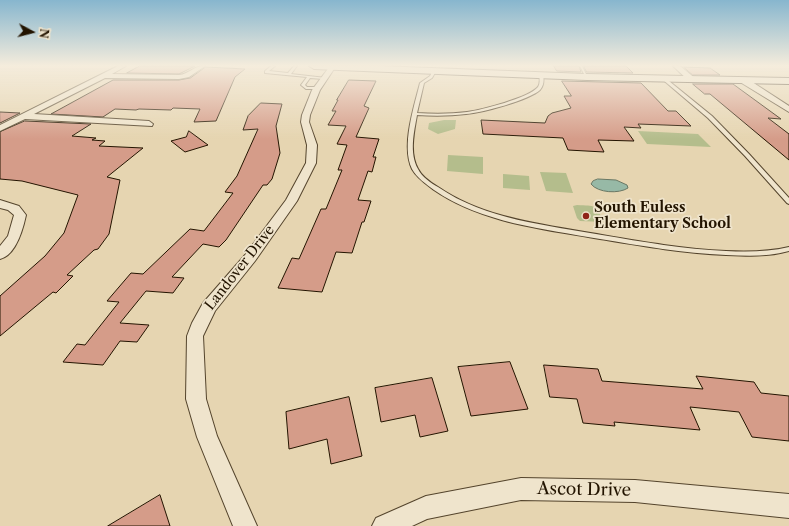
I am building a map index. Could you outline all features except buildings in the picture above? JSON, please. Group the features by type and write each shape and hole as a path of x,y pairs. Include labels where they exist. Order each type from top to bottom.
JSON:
{"street":[{"path":"0,128 75,91"},
{"name":"Landover Drive","path":"245,526 207,437 196,399 195,336 209,307 250,258 291,201 311,163 312,145 305,122 316,91"},
{"path":"759,91 789,110"},
{"path":"24,116 149,124"},
{"path":"0,204 11,206 17,210 20,215 14,237 0,255"},
{"name":"Ascot Drive","path":"384,526 426,508 521,489 635,491 789,506"}],"lane":[{"path":"421,91 411,139 412,159 415,169 422,178 451,198 472,208 529,224 648,246 703,252 757,254 778,252 789,248"},
{"path":"416,114 468,113 481,111 537,91"},
{"path":"678,91 710,117 747,155 789,202"}],"shaded area":[{"path":"444,120 456,120 455,129 438,134 428,129 429,123"},
{"path":"638,131 698,134 711,147 647,144"},
{"path":"448,155 483,157 483,174 447,171"},
{"path":"540,172 566,173 573,193 546,191"},
{"path":"503,174 529,176 530,190 503,188"},
{"path":"598,179 616,180 627,185 628,188 614,192 603,191 591,184 593,181"},
{"path":"573,206 594,207 599,212 604,222 580,221 577,218"}],"place":[{"name":"South Euless Elementary School","path":"586,216"}]}
